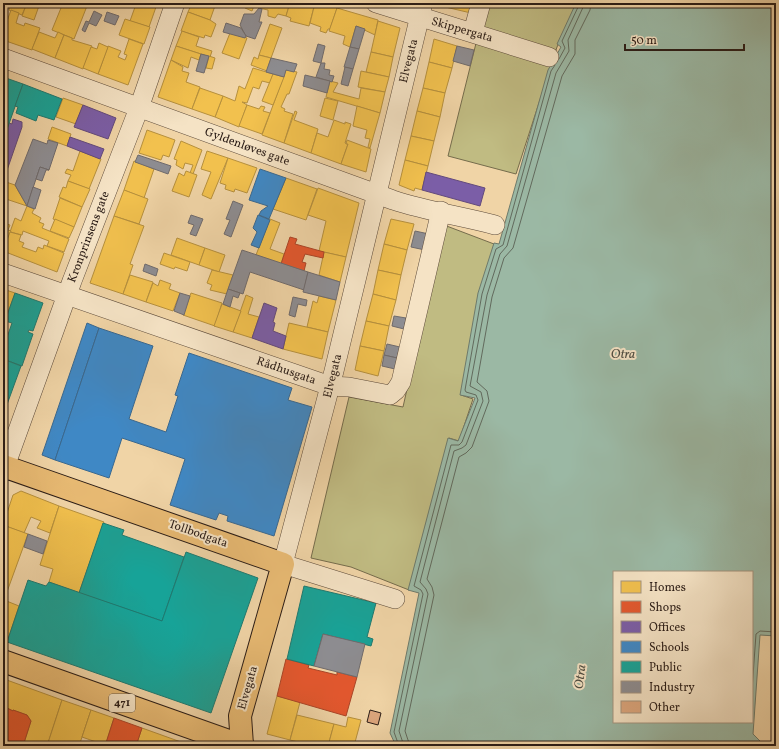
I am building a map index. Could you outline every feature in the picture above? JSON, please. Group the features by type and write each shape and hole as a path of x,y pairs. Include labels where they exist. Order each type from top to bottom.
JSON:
{"main road":[{"name":"Tollbodgata","path":"4,468 283,564"},
{"name":"Elvegata","path":"242,746 240,716 283,564"},
{"name":"471","path":"3,661 242,746"}],"street":[{"name":"Kronprinsens gate","path":"4,468 66,295 139,108 175,3"},
{"name":"Skippergata","path":"376,3 421,10 473,32 548,57"},
{"path":"473,32 481,3"},
{"name":"Elvegata","path":"283,564 330,386 421,10"},
{"name":"Gyldenløves gate","path":"3,58 416,208 441,211 495,225"},
{"name":"Rådhusgata","path":"3,273 330,386 349,387 390,395 396,390 401,382 441,211"},
{"name":"Tollbodgata","path":"283,564 395,599"}],"shaded area":[{"path":"486,3 578,3 557,47 516,174 448,156"},
{"path":"444,225 494,244 461,395 473,399 459,441 449,438 409,590 351,567 311,558 349,397 403,407"}],"water":[{"name":"Otra","path":"576,3 776,3 776,534 774,542 776,547 776,636 760,635 753,734 765,746 396,746 390,733 419,593 408,590 448,438 458,441 475,398 460,395 478,293 494,243 499,244 548,70 561,47 557,44"}],"building: Homes":[{"path":"11,3 27,3 22,15 9,10"},
{"path":"27,3 40,3 34,20 22,16"},
{"path":"63,3 80,3 87,6 74,39 52,30"},
{"path":"133,3 146,3 156,7 149,27 130,21 135,7 132,6"},
{"path":"192,3 216,3 210,20 188,12"},
{"path":"246,3 261,3 260,7 254,6 252,11 245,8"},
{"path":"261,3 290,3 286,16 278,14 275,18 268,16 268,10 259,8"},
{"path":"290,3 315,3 309,26 290,21 291,18 286,16"},
{"path":"315,3 322,3 337,8 330,29 328,29 326,33 320,31 321,27 310,23"},
{"path":"442,3 473,3 471,13 441,6"},
{"path":"337,8 378,20 375,35 356,26 350,47 343,44 345,36 329,31"},
{"path":"11,10 19,13 16,23 24,26 25,23 40,28 32,50 3,40 3,32"},
{"path":"188,12 210,20 216,24 211,37 205,35 204,38 181,31"},
{"path":"125,19 150,27 144,44 119,35"},
{"path":"378,21 400,28 393,57 371,52"},
{"path":"270,24 282,28 271,58 259,55"},
{"path":"182,31 199,37 196,46 212,51 210,57 176,46"},
{"path":"39,32 55,38 58,32 64,35 55,58 32,49"},
{"path":"230,33 247,38 239,59 222,53"},
{"path":"64,35 72,38 72,40 92,46 83,69 55,58"},
{"path":"129,39 143,44 128,85 98,74 108,46 121,51 118,57 125,60 127,55 124,54"},
{"path":"434,39 457,46 452,68 429,62"},
{"path":"99,43 108,47 98,74 83,68 91,47 97,49"},
{"path":"176,46 201,54 199,60 191,57 188,68 171,60"},
{"path":"371,52 393,57 389,77 366,72"},
{"path":"259,55 271,58 267,71 251,65 254,57 258,59"},
{"path":"209,56 215,58 212,69 206,68"},
{"path":"171,60 183,67 182,71 189,73 186,82 200,87 192,109 158,97"},
{"path":"429,62 452,68 445,93 423,88"},
{"path":"253,68 273,74 270,83 262,81 259,89 253,87 247,103 242,102 247,105 239,127 215,117 223,96 235,101 239,86 245,89"},
{"path":"286,70 297,72 289,94 287,94 281,107 285,109 284,111 293,114 284,143 262,135"},
{"path":"361,71 389,77 385,92 358,87"},
{"path":"273,74 284,77 273,105 262,101"},
{"path":"330,81 338,83 333,92 359,99 361,88 385,92 380,113 326,97"},
{"path":"200,88 223,96 215,117 192,109"},
{"path":"423,88 445,93 440,117 417,111"},
{"path":"63,98 83,105 76,124 56,117"},
{"path":"325,98 338,101 333,120 320,116"},
{"path":"247,105 259,109 261,106 265,107 263,111 270,113 262,134 239,126"},
{"path":"357,106 380,113 370,148 368,147 370,139 365,138 367,130 353,126"},
{"path":"295,111 297,112 294,120 318,129 311,153 284,143"},
{"path":"417,111 440,117 434,141 411,136"},
{"path":"334,120 345,124 345,122 351,124 345,143 348,144 341,164 311,153 317,133 328,137"},
{"path":"52,127 71,134 67,146 48,139"},
{"path":"147,130 175,140 169,157 163,155 161,160 139,153"},
{"path":"411,136 434,141 428,166 405,160"},
{"path":"347,140 371,149 366,172 341,164 348,144 346,144"},
{"path":"181,141 202,150 193,174 190,173 193,165 185,163 183,169 176,165 177,160 174,159"},
{"path":"80,151 101,159 89,189 68,181 71,175 65,173 67,169 73,171"},
{"path":"207,151 228,158 211,199 202,195 211,172 201,169"},
{"path":"228,158 257,168 247,193 235,189 234,192 225,189 226,185 220,183"},
{"path":"405,160 428,166 422,190 415,188 414,191 399,185"},
{"path":"134,161 154,169 144,198 124,190"},
{"path":"186,171 197,175 189,197 172,191 179,173 184,176"},
{"path":"286,178 317,189 306,220 273,209"},
{"path":"3,181 15,185 27,206 3,198"},
{"path":"68,181 90,189 82,207 59,197 63,187 66,188"},
{"path":"318,188 359,203 346,257 319,251 326,221 308,215"},
{"path":"124,190 148,199 139,224 114,216"},
{"path":"60,198 82,207 74,227 53,219"},
{"path":"27,206 34,209 32,213 41,218 39,222 44,224 42,228 69,239 64,252 47,246 49,241 23,231 22,235 10,232 15,218 21,221"},
{"path":"114,216 144,226 130,264 133,265 123,294 90,283"},
{"path":"55,219 74,227 69,238 50,231"},
{"path":"270,219 280,223 270,249 284,254 281,264 256,255"},
{"path":"391,219 414,224 407,250 384,244"},
{"path":"3,223 10,225 8,230 11,231 3,251"},
{"path":"10,232 21,235 19,241 24,243 22,247 36,252 38,247 43,249 44,245 64,253 57,272 3,251"},
{"path":"177,238 205,248 199,265 171,255"},
{"path":"384,244 407,250 401,275 378,270"},
{"path":"205,248 225,255 219,272 199,265"},
{"path":"324,252 346,257 340,282 319,275"},
{"path":"164,253 190,262 187,271 175,267 174,269 160,264"},
{"path":"212,270 233,275 227,294 210,290 212,285 207,283"},
{"path":"378,270 401,275 396,300 373,294"},
{"path":"130,275 153,282 146,302 123,294"},
{"path":"160,280 171,284 169,289 180,293 173,311 146,302 153,283 158,286"},
{"path":"3,289 15,293 7,315 4,314 6,310 3,309"},
{"path":"191,293 222,303 215,326 183,315"},
{"path":"373,294 396,300 389,326 366,321"},
{"path":"246,295 253,298 248,314 259,317 252,338 233,332"},
{"path":"319,296 336,300 328,332 307,327 313,301 317,303"},
{"path":"222,304 241,311 233,332 214,326"},
{"path":"366,321 389,326 384,351 360,346"},
{"path":"289,323 328,332 322,359 283,349"},
{"path":"360,346 384,351 378,376 355,370"},
{"path":"21,491 59,506 50,533 37,528 41,521 31,517 24,533 3,525 13,495"},
{"path":"59,506 104,522 79,593 49,582 53,569 40,565"},
{"path":"3,525 28,534 4,600 19,606 7,642 3,640"},
{"path":"3,677 4,679 62,700 47,746 23,746 31,721 27,715 3,706"},
{"path":"277,696 300,702 290,740 267,734"},
{"path":"62,700 91,710 79,746 47,746"},
{"path":"91,710 114,718 105,746 94,746 99,743 82,737"},
{"path":"297,715 334,724 328,746 315,746 290,740"},
{"path":"348,717 361,720 354,746 328,746 334,724 346,727"},
{"path":"142,728 181,742 179,746 136,746"}],"building: Shops":[{"path":"290,237 297,239 295,244 324,252 323,258 305,254 302,262 306,263 304,271 281,264"},
{"path":"286,659 309,665 308,668 337,675 337,672 357,677 346,716 277,696"},
{"path":"3,706 27,715 31,721 23,746 3,746"},
{"path":"114,718 142,728 136,746 105,746"}],"building: Offices":[{"path":"83,105 116,118 108,139 74,127"},
{"path":"13,119 22,122 22,127 5,176 3,175 3,140 9,123 12,124"},
{"path":"70,137 104,149 100,159 67,146"},
{"path":"426,172 485,188 480,206 422,190"},
{"path":"264,303 277,308 273,322 275,323 273,331 286,336 283,349 252,338"}],"building: Schools":[{"path":"260,169 286,178 269,219 259,215 261,211 268,206 249,200"},
{"path":"258,215 270,220 259,248 251,245 257,232 253,228"},
{"path":"87,323 99,328 55,460 42,455"},
{"path":"99,328 153,346 129,419 166,432 178,396 175,395 189,353 292,388 288,400 312,407 274,536 227,521 228,516 219,513 216,520 170,505 185,459 122,438 109,478 55,460"}],"building: Public":[{"path":"3,77 23,84 5,135 3,135"},
{"path":"23,84 62,99 54,120 38,115 36,121 16,113 18,107 15,106"},
{"path":"15,293 43,303 33,331 29,330 28,332 33,334 22,366 3,359 3,349 12,323 5,321"},
{"path":"3,359 21,366 5,410 3,409"},
{"path":"103,523 124,530 122,535 184,557 162,621 79,593"},
{"path":"186,552 258,578 211,713 7,642 28,580 46,586 49,582 162,621"},
{"path":"304,586 376,603 367,637 373,639 371,646 323,634 314,666 287,659"}],"building: Industry":[{"path":"259,8 262,9 259,22 262,22 255,39 246,36 240,25 244,14 254,14"},
{"path":"94,11 102,15 96,26 89,23 85,32 82,30 86,21 89,22"},
{"path":"107,12 119,16 115,25 104,21"},
{"path":"226,23 241,28 246,36 245,38 223,32"},
{"path":"356,26 365,29 359,49 350,47"},
{"path":"318,44 325,46 321,63 313,61"},
{"path":"457,46 474,50 470,66 453,61"},
{"path":"350,47 359,49 353,69 344,67"},
{"path":"201,54 209,56 204,73 196,71"},
{"path":"271,58 297,64 294,72 286,70 284,77 266,72"},
{"path":"321,63 325,63 324,69 330,70 329,75 334,76 332,82 316,77"},
{"path":"345,67 353,69 348,86 341,84"},
{"path":"305,75 330,81 327,93 303,86"},
{"path":"33,139 47,144 48,140 58,143 49,170 40,167 27,206 15,185"},
{"path":"138,155 171,166 168,174 135,162"},
{"path":"40,167 49,170 46,170 42,181 36,179"},
{"path":"33,187 41,190 35,209 27,206"},
{"path":"233,201 243,205 231,237 224,234 230,220 226,219"},
{"path":"191,215 203,219 196,236 190,234 194,225 188,223"},
{"path":"415,231 429,234 425,250 411,247"},
{"path":"242,250 308,272 304,290 250,272 243,294 228,289"},
{"path":"145,264 158,269 156,276 143,271"},
{"path":"308,272 340,282 336,300 303,292"},
{"path":"228,289 240,293 238,298 233,296 230,307 223,304"},
{"path":"180,293 190,296 184,315 174,311"},
{"path":"293,297 307,300 306,306 298,304 295,317 289,315"},
{"path":"394,316 406,318 404,329 392,326"},
{"path":"387,344 400,347 397,358 384,355"},
{"path":"384,355 397,358 395,369 382,366"},
{"path":"28,534 47,541 43,554 24,547"},
{"path":"323,634 365,644 357,677 314,666"}],"building: Other":[{"path":"370,710 381,713 378,725 367,722"}]}
